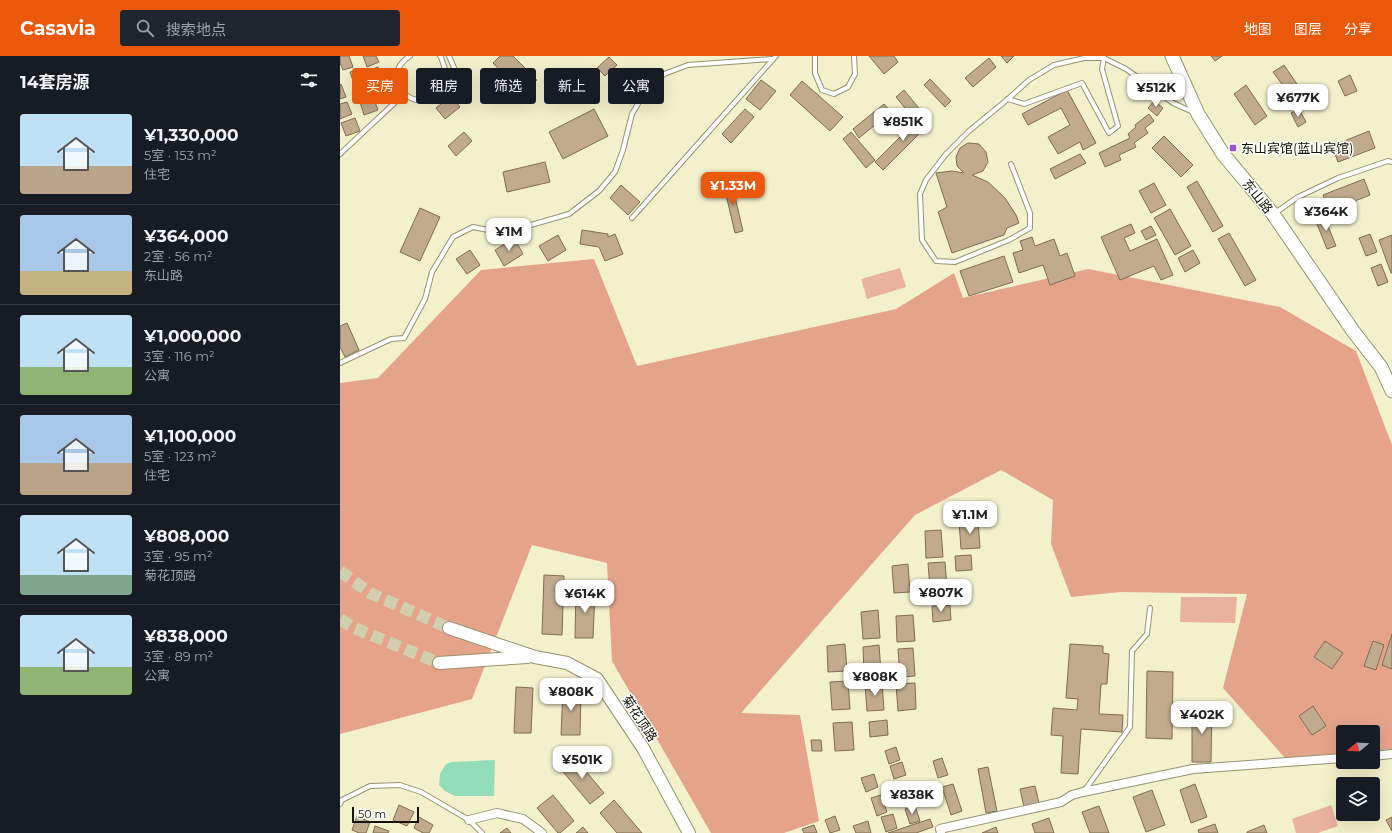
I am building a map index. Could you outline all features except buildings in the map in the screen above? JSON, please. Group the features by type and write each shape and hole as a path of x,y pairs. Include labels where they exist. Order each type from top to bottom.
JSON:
{"main road":[{"name":"东山路","path":"1172,56 1198,114 1223,154 1273,214 1353,331 1381,367 1392,391"}],"street":[{"name":"菊花顶路","path":"449,628 535,657 567,662 597,679 643,748 688,833"},
{"name":"菊花顶路","path":"439,663 535,657"},
{"path":"1380,755 1392,754"},
{"path":"941,833 940,829 1061,802 1072,795 1083,792 1193,770 1336,759"},
{"path":"469,820 497,813 524,818 542,833"}],"lane":[{"path":"399,68 410,56"},
{"path":"408,96 417,100 428,100 439,95 447,85 446,72 440,56"},
{"path":"449,56 454,68"},
{"path":"815,56 815,73 822,90 834,94 848,87 855,74 854,56"},
{"path":"632,218 774,58"},
{"path":"340,363 391,339 404,338 425,299 432,272 452,237 474,227 503,233 569,214 599,191 615,172 623,150 632,114 642,96 664,74 688,65 774,58"},
{"path":"1011,164 1030,213 1030,228 1009,240 955,262 936,261 922,240 920,194 926,180 969,131 1029,80 1054,65 1084,58 1104,58 1126,68 1173,102 1198,114"},
{"path":"1008,99 1024,104 1082,83 1109,134 1118,126 1102,69 1104,58"},
{"path":"340,154 393,104"},
{"path":"1273,214 1298,197 1338,178 1388,161 1392,162"},
{"path":"1083,792 1130,727 1132,651 1147,634 1150,608"},
{"path":"340,804 342,800 370,786 400,785 421,792 469,820 482,833"}],"shaded area":[{"path":"594,259 637,366 896,309 954,273 963,298 1088,269 1280,307 1356,351 1392,445 1392,749 1380,750 1380,725 1336,725 1336,754 1285,758 1223,688 1247,594 1120,592 1071,597 1051,544 1053,500 1001,470 915,515 741,713 800,715 819,821 784,833 711,833 612,661 607,563 532,545 472,699 340,734 340,383 378,378 481,270"},
{"path":"900,268 906,287 867,299 861,279"},
{"path":"1181,597 1237,597 1235,623 1180,622"},
{"path":"495,760 494,796 455,796 445,791 439,785 440,774 446,764 452,762"},
{"path":"1331,805 1338,826 1318,833 1296,833 1292,819"}],"tunnel":[{"path":"340,571 370,593 449,628"},
{"path":"340,619 352,627 439,663"}],"place":[{"name":"东山宾馆(蓝山宾馆)","path":"1233,148"}]}
